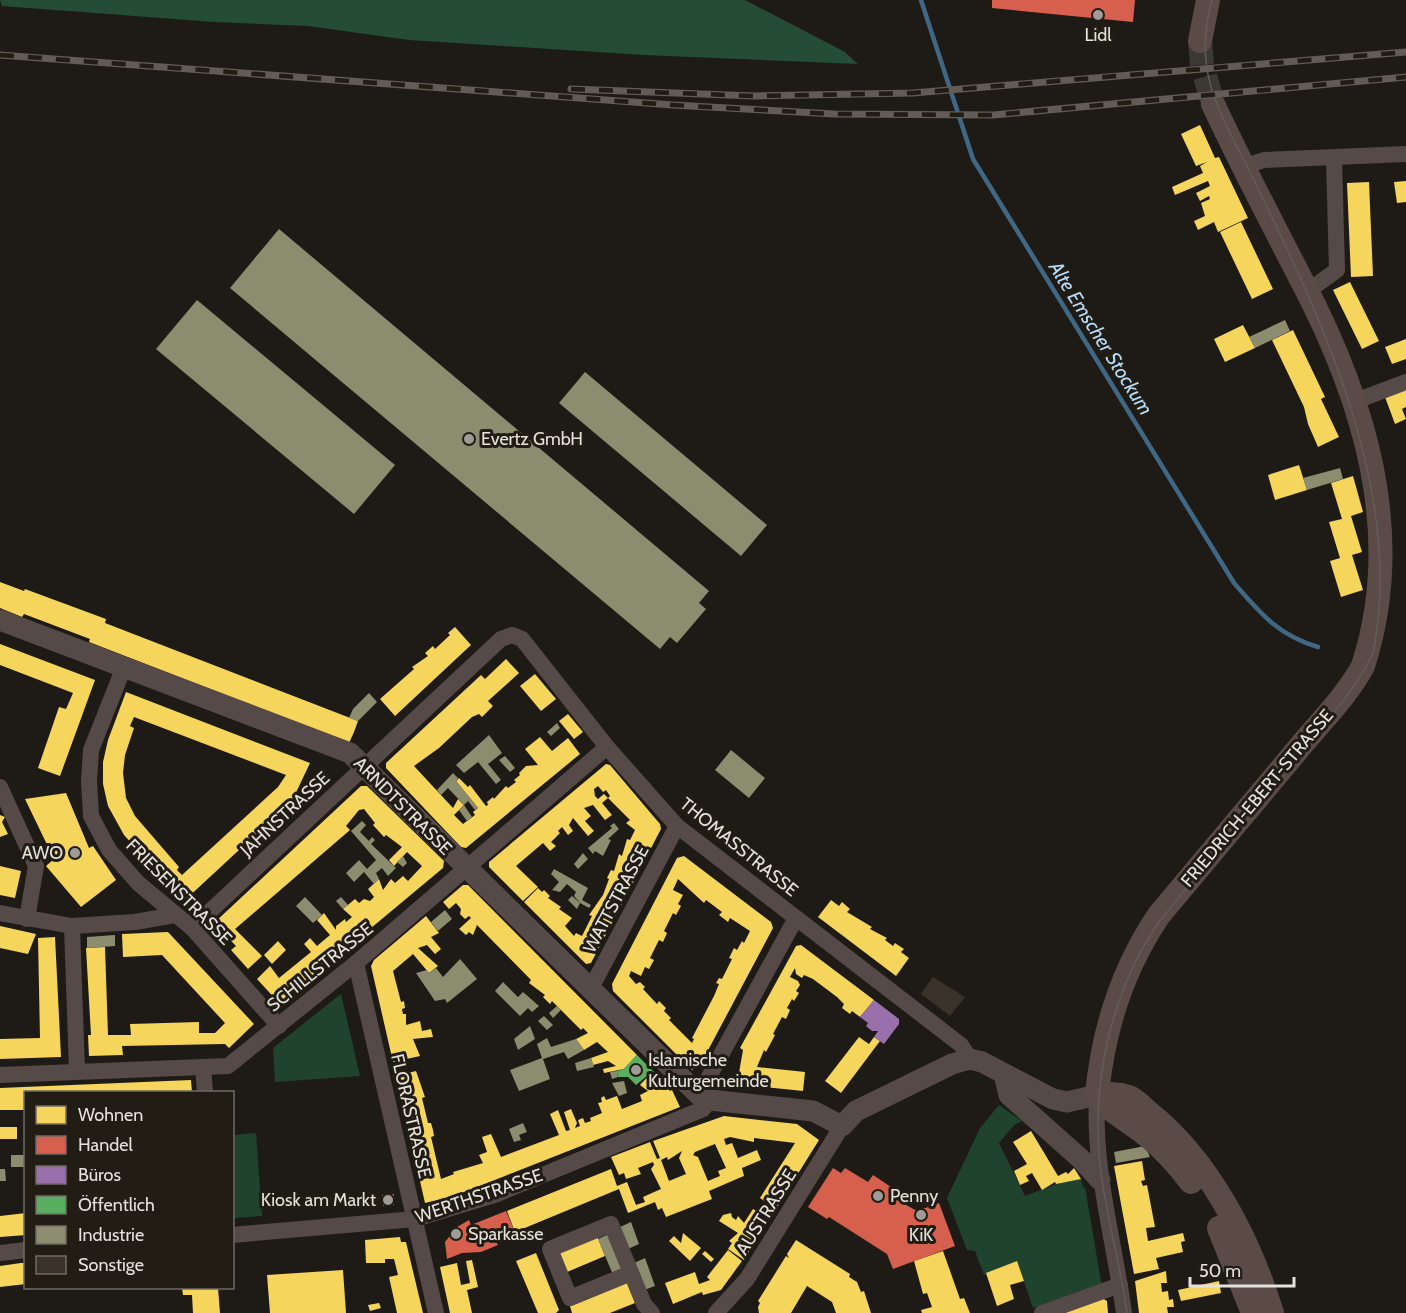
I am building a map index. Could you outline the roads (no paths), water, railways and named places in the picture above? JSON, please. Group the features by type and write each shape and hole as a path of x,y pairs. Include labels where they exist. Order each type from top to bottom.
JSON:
{"main road":[{"path":"1200,41 1208,0"},
{"name":"FRIEDRICH-EBERT-STRASSE","path":"1097,1095 1109,1023 1122,981 1142,941 1159,915 1339,700 1363,666 1375,640 1391,585 1394,536 1385,476 1373,429 1361,399 1308,291 1213,104"},
{"path":"1097,1095 1115,1093 1130,1098 1158,1120 1180,1142 1212,1183 1229,1212 1250,1253 1272,1313"},
{"path":"1097,1095 1104,1104 1146,1134 1165,1152 1197,1190 1215,1218 1233,1258 1253,1313"}],"street":[{"path":"1243,167 1264,160 1334,159 1406,154"},
{"path":"1308,291 1337,270 1334,159"},
{"path":"1361,399 1406,382"},
{"name":"ARNDTSTRASSE","path":"0,620 350,753 590,990 704,1097"},
{"name":"THOMASSTRASSE","path":"512,635 522,639 607,747 677,826 961,1045 970,1059"},
{"name":"JAHNSTRASSE","path":"192,927 501,639 512,635"},
{"name":"FRIESENSTRASSE","path":"124,667 91,750 89,781 91,816 109,850 138,883 192,927 279,1026"},
{"name":"SCHILLSTRASSE","path":"0,1074 228,1066 356,963 607,747"},
{"path":"0,788 36,866 27,919"},
{"name":"WATTSTRASSE","path":"590,990 677,826"},
{"path":"0,913 72,926 135,922 175,915"},
{"path":"795,918 704,1097 813,1112 842,1126 856,1111 952,1064 970,1059 982,1062 1053,1099 1067,1102 1097,1095"},
{"path":"72,926 77,1071"},
{"name":"FLORASTRASSE","path":"356,963 436,1313"},
{"path":"203,1067 205,1091"},
{"path":"1004,1074 1009,1095 1082,1160 1100,1180"},
{"name":"FRIEDRICH-EBERT-STRASSE","path":"1097,1095 1100,1180 1124,1313"},
{"name":"WERTHSTRASSE","path":"234,1235 415,1219 497,1194 703,1109 704,1097"},
{"name":"AUSTRASSE","path":"717,1313 747,1279 842,1126"},
{"path":"631,1273 570,1298 550,1248 611,1224 644,1304 651,1313"},
{"path":"0,1253 24,1250"},
{"path":"1042,1313 1120,1285"}],"waterway":[{"name":"Alte Emscher Stockum","path":"921,0 973,159 1234,583 1262,614 1281,630 1318,647"}],"tunnel":[{"path":"1200,41 1202,65 1213,104"}],"tram line":[{"path":"1127,1313 1103,1184 1098,1133 1102,1068 1118,1004 1130,974 1162,918 1354,686 1373,653 1380,592 1377,529 1367,467 1350,405 1328,343 1303,284 1228,129 1212,90 1205,48 1212,0"}],"railway":[{"path":"571,89 754,96 913,93 1406,52"},
{"path":"0,55 673,105 834,114 993,115 1406,77"}],"place":[{"name":"Lidl","path":"1098,15"},
{"name":"Evertz GmbH","path":"469,439"},
{"name":"AWO","path":"75,853"},
{"name":"Islamische Kulturgemeinde","path":"636,1070"},
{"name":"Penny","path":"878,1196"},
{"name":"Kiosk am Markt","path":"388,1200"},
{"name":"KiK","path":"921,1215"},
{"name":"Sparkasse","path":"456,1234"}]}
